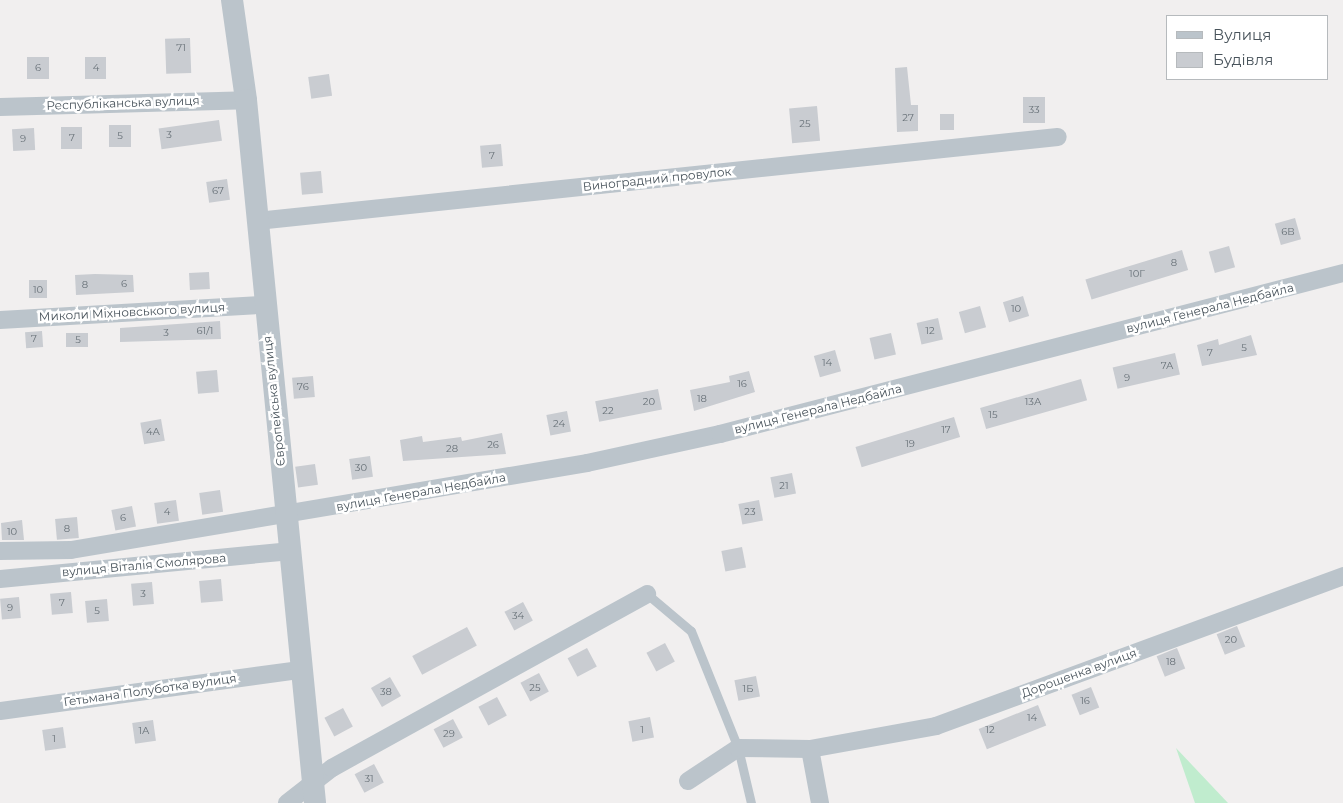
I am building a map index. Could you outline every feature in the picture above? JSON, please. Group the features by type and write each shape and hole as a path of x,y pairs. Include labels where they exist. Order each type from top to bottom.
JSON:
{"street":[{"name":"Європейська вулиця","path":"232,0 246,100 264,305 313,792"},
{"name":"Республіканська вулиця","path":"0,107 246,100"},
{"name":"Виноградний провулок","path":"257,221 1058,137"},
{"name":"вулиця Генерала Недбайла","path":"286,516 587,464 720,434 1343,273"},
{"name":"Миколи Міхновського вулиця","path":"0,320 264,305"},
{"name":"вулиця Віталія Смолярова","path":"0,551 72,550 286,516"},
{"name":"вулиця Віталія Смолярова","path":"0,579 289,551"},
{"name":"Дорошенка вулиця","path":"738,748 810,750 936,726 1343,576"},
{"path":"287,803 313,792 647,594"},
{"name":"Гетьмана Полуботка вулиця","path":"0,711 300,670"},
{"path":"688,781 738,748"},
{"path":"810,750 820,803"}],"lane":[{"path":"647,594 691,631 738,748 751,803"}],"green space":[{"path":"1176,748 1228,803 1195,803"}],"building":[{"path":"190,38 191,73 166,74 165,39"},
{"path":"27,57 49,57 49,79 27,79"},
{"path":"85,57 106,57 106,79 85,79"},
{"path":"907,67 911,105 918,105 918,131 897,132 895,68"},
{"path":"329,74 332,96 311,99 308,77"},
{"path":"1023,97 1045,97 1045,123 1023,123"},
{"path":"817,106 820,141 792,143 789,108"},
{"path":"940,114 954,114 954,130 940,130"},
{"path":"219,120 222,141 162,149 159,128"},
{"path":"109,125 131,125 131,147 109,147"},
{"path":"61,127 82,127 82,149 61,149"},
{"path":"34,128 35,150 13,151 12,129"},
{"path":"501,144 503,166 482,168 480,146"},
{"path":"321,171 323,193 302,195 300,173"},
{"path":"227,179 230,200 209,203 206,182"},
{"path":"1295,218 1301,239 1281,245 1275,224"},
{"path":"1229,246 1235,267 1215,273 1209,252"},
{"path":"1182,250 1188,270 1092,300 1085,280"},
{"path":"209,272 210,289 190,290 189,273"},
{"path":"75,275 133,275 134,292 76,295"},
{"path":"29,280 47,280 47,298 29,298"},
{"path":"1023,296 1029,316 1009,322 1003,302"},
{"path":"980,306 986,327 965,333 959,312"},
{"path":"938,318 943,339 922,344 917,323"},
{"path":"220,321 221,339 120,342 120,328"},
{"path":"42,331 43,347 26,348 25,332"},
{"path":"66,333 88,333 88,347 66,347"},
{"path":"891,333 896,354 875,359 870,338"},
{"path":"1251,335 1257,355 1202,366 1197,345 1218,339 1219,345"},
{"path":"835,350 841,371 820,377 814,356"},
{"path":"1175,353 1180,374 1118,389 1113,367"},
{"path":"217,370 219,392 198,394 196,372"},
{"path":"749,371 755,392 694,411 690,390 730,382 729,376"},
{"path":"313,376 315,397 294,399 292,378"},
{"path":"1081,379 1087,400 986,429 980,408"},
{"path":"658,389 662,410 599,422 595,401"},
{"path":"567,411 571,432 550,436 546,415"},
{"path":"954,417 960,437 862,467 856,447"},
{"path":"161,419 165,441 144,444 140,423"},
{"path":"502,433 506,454 403,461 400,440 422,436 423,442 461,437 462,441"},
{"path":"370,456 373,477 352,480 349,459"},
{"path":"315,464 318,485 298,488 295,467"},
{"path":"792,473 796,494 774,498 770,477"},
{"path":"220,490 223,512 202,515 199,493"},
{"path":"176,500 179,521 157,524 154,503"},
{"path":"759,500 763,521 742,525 738,504"},
{"path":"132,506 136,527 115,531 111,510"},
{"path":"77,517 79,538 57,540 55,519"},
{"path":"22,520 24,540 2,540 1,523"},
{"path":"742,547 746,568 725,572 721,551"},
{"path":"221,579 223,601 201,603 199,581"},
{"path":"152,582 154,604 133,606 131,584"},
{"path":"71,592 73,613 52,615 50,594"},
{"path":"19,597 21,618 2,620 0,599"},
{"path":"107,599 109,621 87,623 85,601"},
{"path":"523,602 533,621 514,630 504,612"},
{"path":"1237,626 1245,646 1225,655 1217,634"},
{"path":"467,627 477,646 422,675 412,656"},
{"path":"665,643 675,662 656,671 646,653"},
{"path":"587,648 597,667 577,677 568,658"},
{"path":"1177,648 1185,668 1165,677 1157,656"},
{"path":"539,673 549,692 530,701 520,683"},
{"path":"756,676 760,697 738,701 734,680"},
{"path":"390,677 401,696 382,707 371,688"},
{"path":"1091,687 1099,707 1080,715 1072,695"},
{"path":"497,697 507,716 488,725 478,707"},
{"path":"1038,705 1046,725 987,749 979,729"},
{"path":"343,708 353,727 334,736 324,718"},
{"path":"650,717 654,738 632,742 628,721"},
{"path":"453,719 463,738 443,748 434,729"},
{"path":"153,720 156,741 135,744 132,723"},
{"path":"63,727 66,748 45,751 42,730"},
{"path":"374,764 384,783 364,793 355,774"}]}
